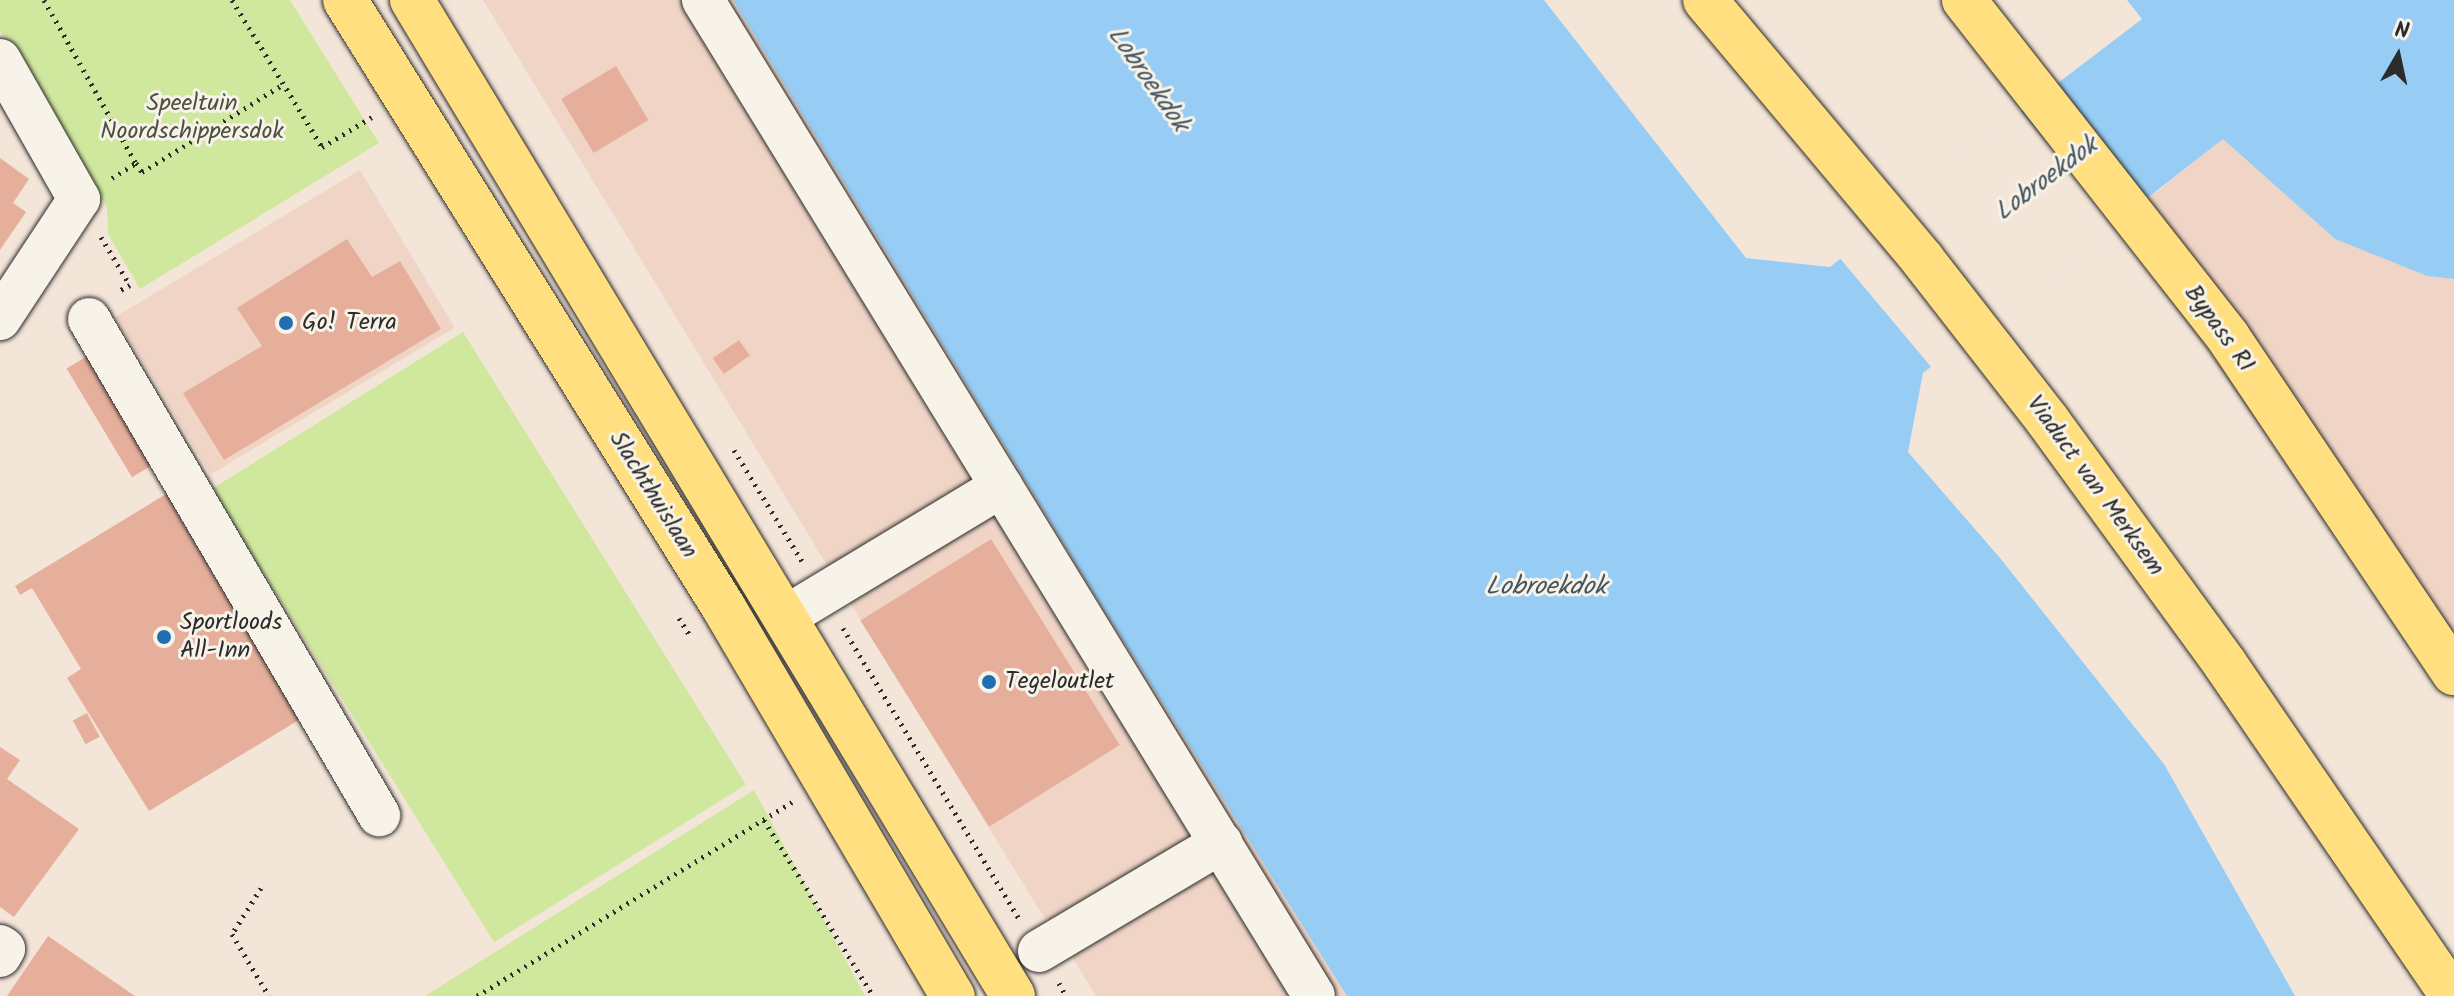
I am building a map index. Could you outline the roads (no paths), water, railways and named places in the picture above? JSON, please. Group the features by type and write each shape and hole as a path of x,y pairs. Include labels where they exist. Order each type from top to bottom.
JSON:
{"main road":[{"name":"Slachthuislaan","path":"345,0 724,608 953,996"},
{"name":"Viaduct van Merksem","path":"1705,0 1922,259 2040,410 2225,664 2452,996"},
{"name":"Bypass R1","path":"1964,0 2228,337 2454,673"},
{"name":"Slachthuislaan","path":"423,4 1013,996"}],"street":[{"path":"703,0 1314,996"},
{"path":"0,60 79,199 0,319"},
{"path":"89,319 379,815"},
{"path":"785,617 1002,486"},
{"path":"1039,951 1221,843"},
{"path":"0,946 4,949 0,956"}],"water":[{"name":"Lobroekdok","path":"733,0 1544,0 1746,258 1830,267 2021,111 2142,19 2127,0 2454,0 2454,279 2427,276 2335,239 2223,139 1923,373 1908,452 2000,558 2164,764 2295,996 1347,996 1106,613"}],"place":[{"name":"Go! Terra","path":"286,323"},
{"name":"Sportloods All-Inn","path":"164,637"},
{"name":"Tegeloutlet","path":"989,682"}],"park label":[{"name":"Speeltuin Noordschippersdok","path":"192,118"}]}
